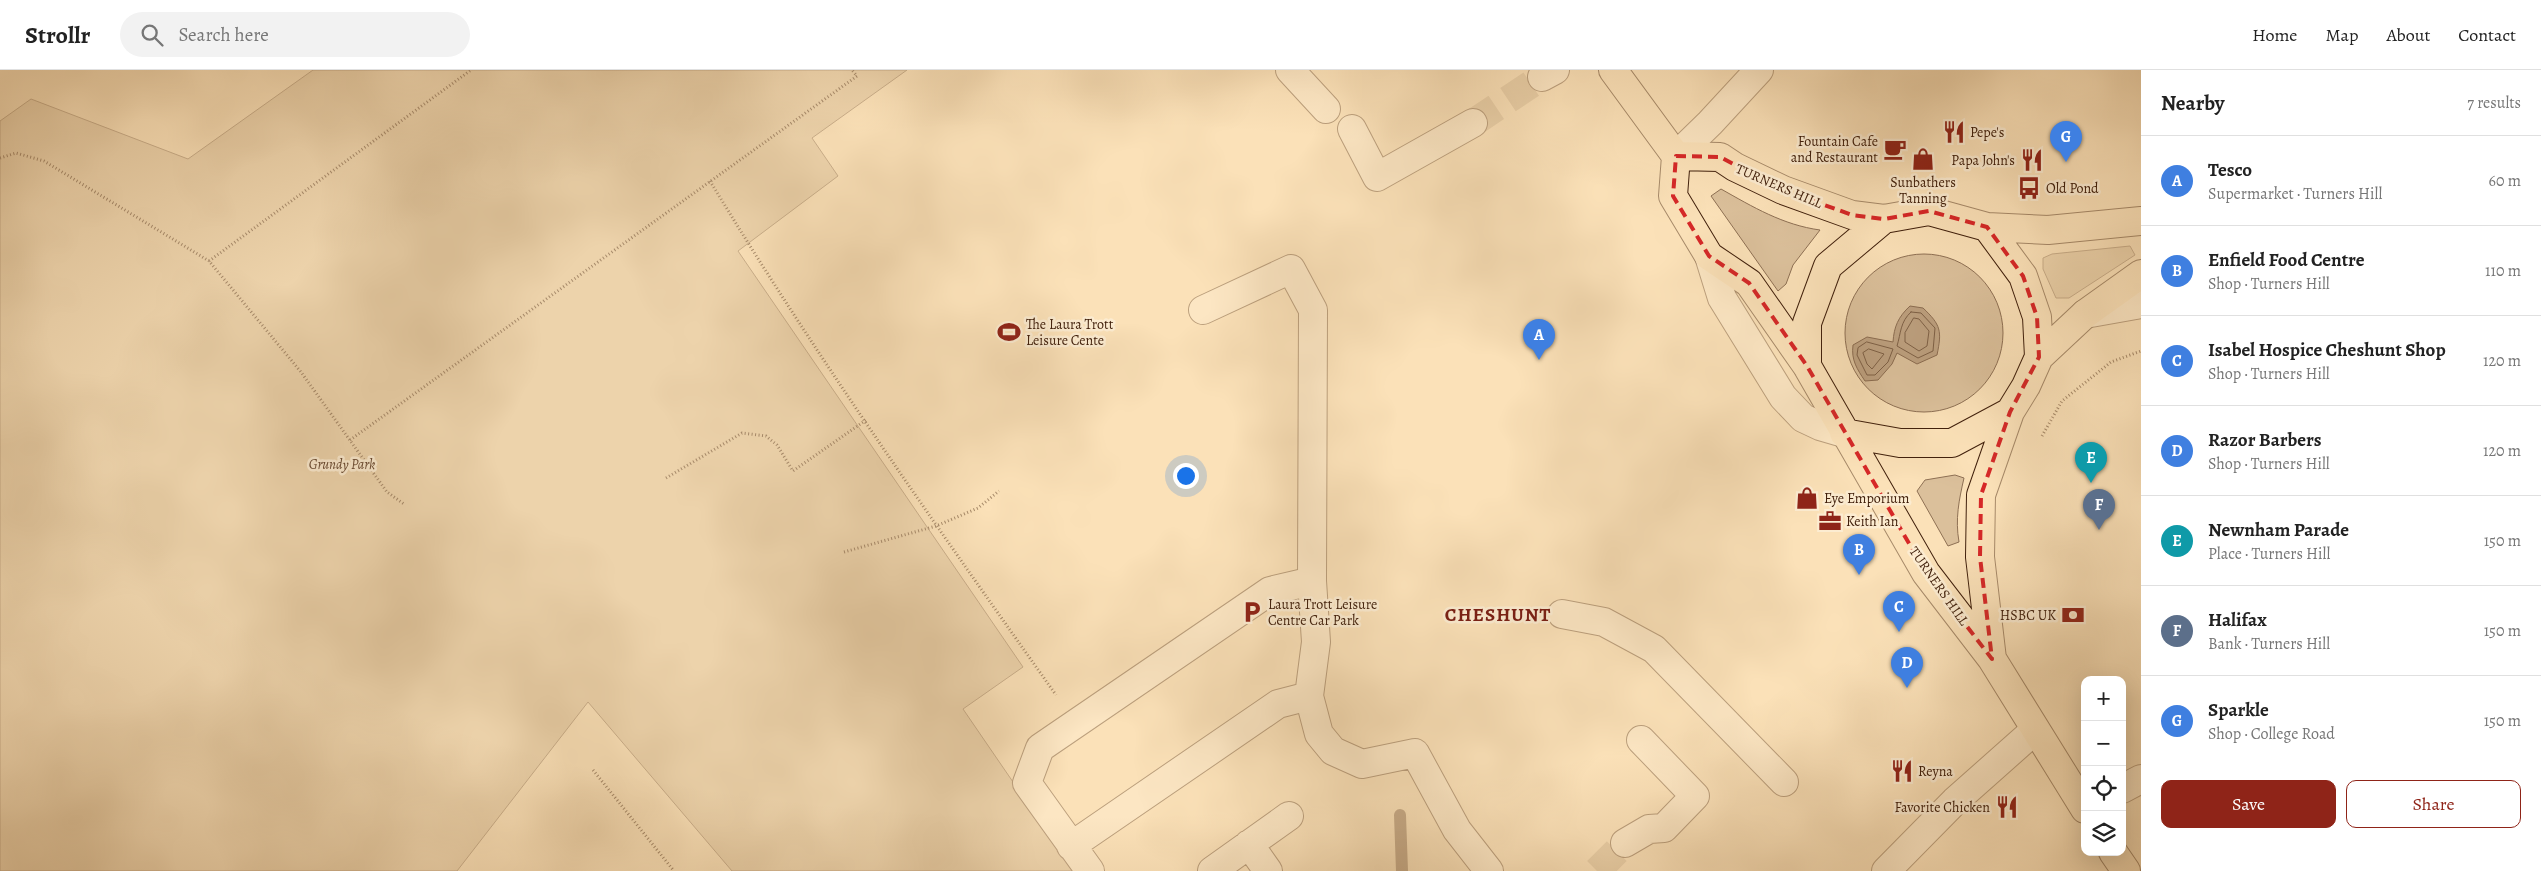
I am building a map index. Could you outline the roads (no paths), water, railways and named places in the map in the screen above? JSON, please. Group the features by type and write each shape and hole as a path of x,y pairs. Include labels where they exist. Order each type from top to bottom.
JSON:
{"main road":[{"path":"1613,70 1676,156 1673,196 1709,256 1748,284 1807,366"},
{"name":"TURNERS HILL","path":"1676,156 1720,157 1743,172 1783,190 1852,215 1884,219"},
{"path":"1807,366 1807,323 1828,266 1884,219 1930,211 1987,227 2048,230 2141,221"},
{"path":"1987,227 2023,276 2037,317 2040,357"},
{"path":"2040,357 2085,314 2141,274"},
{"name":"TURNERS HILL","path":"1992,659 1980,557 1980,495 2010,412 2026,386 2040,357"},
{"name":"TURNERS HILL","path":"1807,366 1926,573 1992,659 2081,804"},
{"path":"1844,433 1900,443 1952,443 2010,412"},
{"path":"2116,856 2126,871"}],"street":[{"path":"1290,70 1326,109"},
{"path":"1676,156 1710,123 1759,70"},
{"path":"1352,129 1377,177 1473,122"},
{"path":"1709,256 1722,298 1783,397 1803,418 1820,426 1844,433"},
{"path":"1203,310 1291,268 1313,310 1312,581 1316,642 1309,696 1319,734 1333,751 1362,764 1415,753 1457,830 1489,871"},
{"path":"2085,314 2141,304"},
{"path":"1090,871 1027,783 1040,748 1270,590 1312,581"},
{"path":"1562,614 1604,622 1654,649 1784,782"},
{"path":"1071,846 1278,704 1309,696"},
{"path":"1886,871 1955,801 2035,730"},
{"path":"1625,843 1650,829 1664,828 1695,796 1641,740"},
{"path":"2126,787 2141,780"},
{"path":"1212,871 1289,816"},
{"path":"1249,844 1268,871"}],"water":[{"path":"1910,306 1923,308 1937,324 1940,334 1937,355 1917,364 1897,353 1892,364 1878,380 1865,381 1854,360 1853,345 1867,337 1893,342 1897,322"}],"waterway":[{"path":"1400,815 1402,871"}],"tunnel":[{"path":"1473,123 1542,77"},
{"path":"1597,871 1625,843"}],"place":[{"name":"Pepe's","path":"1954,132"},
{"name":"Fountain Cafe and Restaurant","path":"1895,149"},
{"name":"Sunbathers Tanning","path":"1923,159"},
{"name":"Papa John's","path":"2032,160"},
{"name":"Sparkle","path":"2066,162"},
{"name":"Old Pond","path":"2029,188"},
{"name":"The Laura Trott Leisure Cente","path":"1009,332"},
{"name":"Tesco","path":"1539,360"},
{"name":"Newnham Parade","path":"2091,483"},
{"name":"Eye Emporium","path":"1807,498"},
{"name":"Keith Ian","path":"1830,521"},
{"name":"Halifax","path":"2099,530"},
{"name":"Enfield Food Centre","path":"1859,575"},
{"name":"Laura Trott Leisure Centre Car Park","path":"1252,612"},
{"name":"HSBC UK","path":"2073,615"},
{"name":"Isabel Hospice Cheshunt Shop","path":"1899,632"},
{"name":"Razor Barbers","path":"1907,688"},
{"name":"Reyna","path":"1902,771"},
{"name":"Favorite Chicken","path":"2007,807"}],"district":[{"name":"CHESHUNT","path":"1498,615"}],"park label":[{"name":"Grundy Park","path":"342,464"}]}
